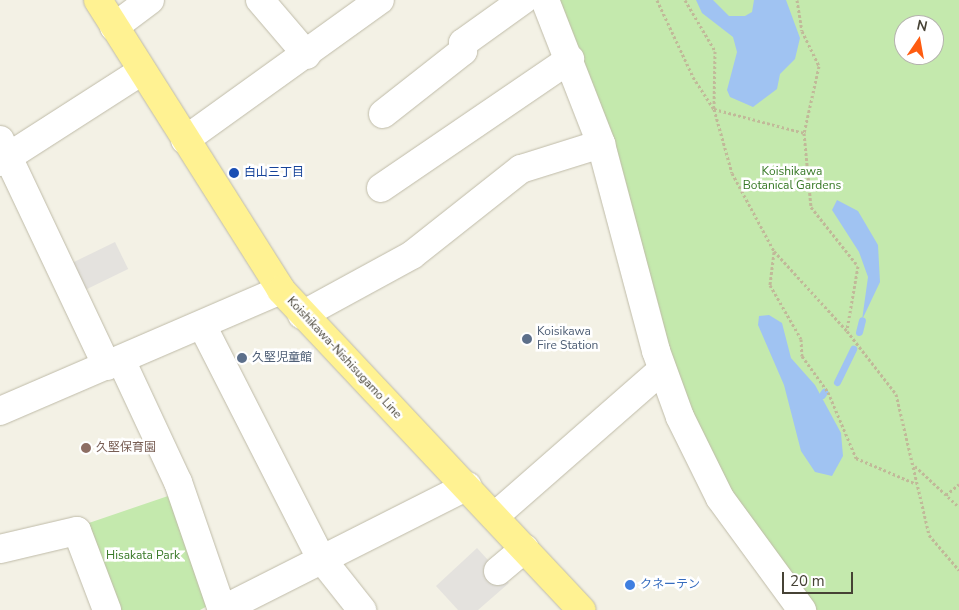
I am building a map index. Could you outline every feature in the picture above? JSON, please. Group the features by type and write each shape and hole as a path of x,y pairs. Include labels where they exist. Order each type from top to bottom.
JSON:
{"main road":[{"name":"Koishikawa-Nishisugamo Line","path":"98,0 281,290 302,315 467,486 581,610"}],"street":[{"path":"114,27 150,0"},
{"path":"185,140 307,55 380,0"},
{"path":"382,114 463,51 463,43 523,0"},
{"path":"545,0 570,59 601,144 662,370 720,498 802,610"},
{"path":"269,3 307,55"},
{"path":"381,188 570,59"},
{"path":"142,71 3,153 178,482 222,610 320,557 467,486"},
{"path":"302,315 412,255 521,169 601,144"},
{"path":"0,411 203,327 281,290"},
{"path":"203,327 320,557 362,610"},
{"path":"495,516 662,370"},
{"path":"0,549 77,532 107,610"},
{"path":"498,571 524,548"}],"path":[{"path":"658,0 693,78 714,109 804,133"},
{"path":"685,0 715,51 714,109 732,173 774,251 847,331 896,394 914,465 914,483 929,535 959,570"},
{"path":"797,0 802,31 819,66 804,133 811,207 858,266 847,331"},
{"path":"774,251 770,285 801,339 802,356 828,392 856,458 914,483"},
{"path":"914,465 959,507"},
{"path":"946,495 959,484"}],"green space":[{"name":"Koishikawa Botanical Gardens","path":"558,0 959,0 959,610 817,610 785,579 714,470 659,330"},
{"name":"Hisakata Park","path":"171,495 211,604 200,610 112,610 80,526"}],"shaded area":[{"path":"115,242 128,269 81,292 68,265"},
{"path":"477,548 509,583 478,610 458,610 436,586"}],"water":[{"path":"696,0 713,0 729,16 745,16 752,12 754,0 786,0 800,38 795,59 780,74 777,89 753,107 730,97 727,90 737,52 733,37 702,13"},
{"path":"837,200 858,211 878,245 880,282 862,320 868,277 859,252 832,210"},
{"path":"769,315 782,323 791,358 815,385 841,433 843,456 832,476 815,472 801,451 784,385 758,325 759,316"}],"waterway":[{"path":"859,332 862,320"},
{"path":"837,382 853,349"}],"place":[{"name":"白山三丁目","path":"234,173"},
{"name":"Koisikawa Fire Station","path":"527,339"},
{"name":"久堅児童館","path":"242,358"},
{"name":"久堅保育園","path":"86,448"},
{"name":"クネーテン","path":"630,585"}]}
